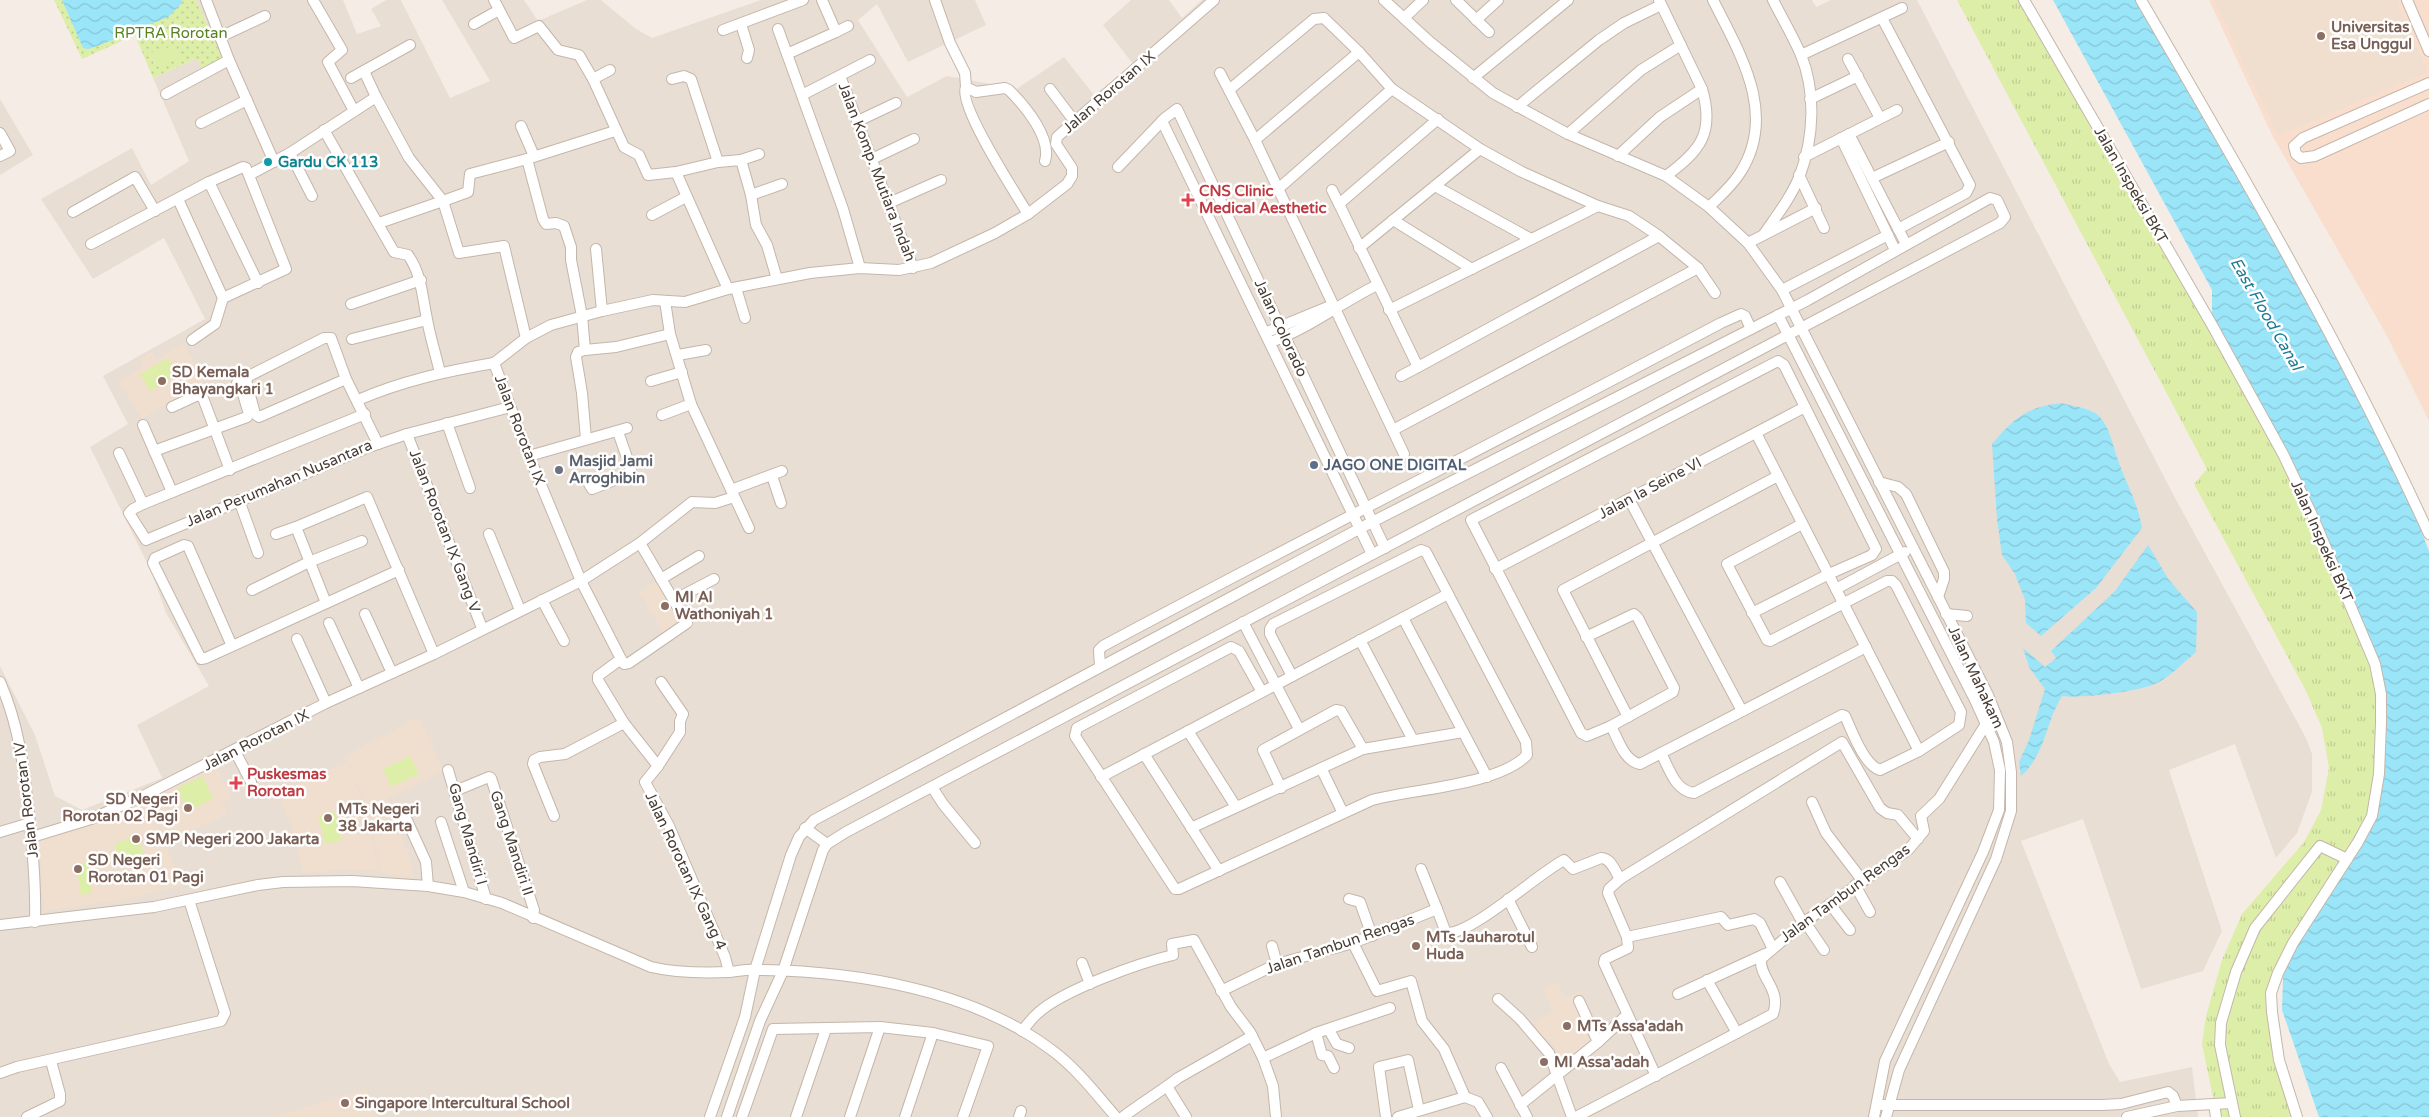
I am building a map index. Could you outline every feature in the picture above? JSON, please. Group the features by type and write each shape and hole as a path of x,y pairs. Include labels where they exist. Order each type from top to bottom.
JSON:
{"street":[{"path":"313,0 342,51 328,62 354,111"},
{"path":"494,0 514,38 539,26 558,50 579,56 593,79 615,131 624,146 639,155 648,175 676,172 718,162 741,160 758,154"},
{"path":"723,30 803,0"},
{"path":"822,0 836,32"},
{"path":"936,0 950,43 965,73 966,87 963,96 972,118 1028,214"},
{"name":"Jalan Rorotan IX","path":"32,837 90,819 235,751 326,703 434,654 482,628 581,581 529,456 494,363 526,338 551,325 643,302 685,302 777,279 860,268 890,270 913,268 957,252 1028,214 1071,180 1072,168 1055,140 1214,0"},
{"name":"Jalan Mahakam","path":"1384,0 1473,78 1493,92 1568,134 1666,176 1709,207 1748,243 1782,290 1792,308 1988,694 2007,742 2011,772 2011,811 1996,859 1899,1070 1886,1117"},
{"path":"1404,18 1423,0"},
{"path":"1456,0 1489,32"},
{"path":"1476,20 1498,0"},
{"path":"1473,78 1568,0"},
{"path":"1709,207 1740,173 1751,150 1756,125 1756,98 1748,72 1713,0"},
{"path":"1764,234 1799,175 1810,131 1808,77 1801,55 1774,0"},
{"name":"Jalan Inspeksi BKT","path":"2024,0 2265,420 2312,515 2375,664 2381,694 2381,723 2375,803 2368,826 2294,943 2278,972 2271,993 2279,1060 2296,1117"},
{"path":"2142,0 2274,232 2390,449 2429,534"},
{"path":"2406,0 2429,51"},
{"path":"209,1 229,60 274,162"},
{"path":"1517,107 1599,40 1660,2 1702,89 1706,103 1707,124 1702,143 1689,159 1666,176"},
{"path":"1801,55 1902,8"},
{"path":"474,24 499,10"},
{"path":"220,37 265,16"},
{"path":"1229,90 1318,18 1326,20 1359,52 1392,89 1480,149 1522,172 1598,206 1629,216 1659,236 1698,268 1716,292"},
{"path":"1782,290 1896,226 1966,193 1970,188 1949,142 1882,18"},
{"path":"741,24 749,50 747,58"},
{"path":"787,54 848,26"},
{"path":"778,29 843,209 860,268"},
{"path":"351,78 410,45"},
{"path":"1568,134 1641,70 1681,46"},
{"path":"1255,140 1359,52"},
{"path":"1848,59 1880,118"},
{"path":"166,94 229,60"},
{"name":"Jalan Komp. Mutiara Indah","path":"802,94 870,60"},
{"path":"593,79 610,70"},
{"path":"364,72 409,158 443,201 459,253 504,247 526,338"},
{"path":"1220,73 1338,305 1404,454"},
{"path":"672,79 684,76 691,79 718,162"},
{"name":"Jalan Komp. Mutiara Indah","path":"840,76 913,268"},
{"path":"1810,99 1858,76"},
{"path":"2429,83 2303,138 2294,146 2295,151 2301,158 2315,156 2429,104"},
{"path":"966,87 976,92 1008,89 1017,98 1043,135 1047,149 1045,162"},
{"path":"1050,89 1075,122"},
{"path":"1278,189 1392,89"},
{"path":"1618,156 1660,117 1702,89"},
{"path":"249,175 290,153 376,97"},
{"path":"200,122 247,100"},
{"path":"858,121 896,103"},
{"name":"Jalan Colorado","path":"1370,550 1269,337 1162,120 1177,109 1383,544"},
{"path":"1804,157 1897,110"},
{"path":"1338,204 1438,119"},
{"path":"1118,167 1162,120"},
{"path":"522,126 531,158 543,219 546,224 561,223 570,241 571,260 582,316 585,350"},
{"path":"324,130 394,252 408,255 421,280 427,320 440,373"},
{"path":"379,223 468,192 469,174 531,158 615,131"},
{"path":"0,133 10,151 0,156"},
{"path":"1845,136 1872,178 1906,244"},
{"path":"1845,136 1895,250"},
{"path":"872,160 914,139"},
{"path":"1872,178 1949,142"},
{"path":"1359,248 1480,149"},
{"path":"290,153 312,196"},
{"path":"741,160 751,195 756,225 767,245 777,279"},
{"path":"91,244 209,182 246,168 286,269 223,298"},
{"path":"676,172 686,198 745,318"},
{"path":"1799,175 1824,228"},
{"path":"73,212 135,177 155,210"},
{"path":"889,203 941,180"},
{"path":"209,182 258,283"},
{"path":"751,195 782,184"},
{"path":"1435,186 1531,239"},
{"path":"1332,190 1418,367"},
{"path":"652,215 686,198"},
{"path":"710,1117 745,1017 756,970 791,855 805,828 814,820 1222,602 1792,308 1992,198 1996,200 2004,215 2004,219 2000,223 1801,328 1370,550 1243,622 932,786 827,844 823,850 783,971 760,1020 727,1117"},
{"path":"178,199 223,298 215,324 192,340"},
{"path":"1389,310 1598,206"},
{"path":"1748,243 1816,208"},
{"path":"1393,220 1472,269"},
{"path":"1400,376 1659,236"},
{"path":"596,249 598,254 602,311"},
{"path":"1393,430 1698,268"},
{"path":"351,304 421,280"},
{"path":"1269,337 1285,337 1338,305 1377,285"},
{"path":"665,301 670,334 678,355 691,404 749,528"},
{"path":"1269,337 1280,326 1338,305"},
{"path":"1100,666 1099,650 1103,646 1366,507 1741,314 1745,316 1751,329"},
{"name":"Jalan Mahakam","path":"1778,315 1986,724 1994,742 2000,770 1999,810 1983,852 1885,1062 1875,1104 1874,1117"},
{"path":"352,339 427,320"},
{"path":"586,439 576,357 578,352 616,347 670,334"},
{"path":"346,379 259,416 255,414 247,378 324,338 331,338 346,379 364,414"},
{"path":"678,355 706,350"},
{"path":"1279,359 1293,353"},
{"path":"1586,637 1634,614 1647,635 1674,690 1671,694 1611,726 1587,736 1581,733 1471,520 1774,361 1784,365 1876,547 1872,555 1828,574 1752,613"},
{"path":"358,400 383,390 440,373 494,363"},
{"path":"651,381 682,372"},
{"path":"154,451 215,431 248,416 240,384 237,383"},
{"path":"172,407 200,396 230,470"},
{"path":"662,414 691,404"},
{"path":"1565,405 1572,420"},
{"name":"Jalan Perumahan Nusantara","path":"381,443 364,414 133,508 129,513 146,540 381,443 407,434 510,407"},
{"name":"Jalan la Seine VI","path":"1496,570 1805,407"},
{"path":"447,423 470,488"},
{"path":"143,425 172,492"},
{"path":"529,456 622,430 631,469 627,474 592,489 589,484"},
{"path":"1756,433 1919,751"},
{"name":"Jalan Rorotan IX Gang V","path":"407,434 482,628"},
{"path":"119,453 143,504"},
{"path":"640,543 686,624 629,663 624,664 581,581 640,543 692,502 716,502 782,471"},
{"path":"772,476 781,503"},
{"path":"1628,717 1563,590 1778,476"},
{"path":"1879,482 1900,488 1906,494 1944,572 1944,579 1938,597"},
{"path":"276,534 366,496 369,499 434,654"},
{"path":"1629,499 1742,711"},
{"path":"239,500 258,553"},
{"path":"1661,753 1678,786 1685,792 1694,793 1842,714 1845,716 1866,759 1875,769 1884,769 1919,751 1956,728 1962,717 1901,593 1896,585 1889,580 1770,641 1767,640 1727,564 1802,524"},
{"path":"296,526 326,603"},
{"path":"489,534 520,610"},
{"path":"252,590 309,562 362,541"},
{"path":"232,646 188,546 184,545 156,558 153,563 199,658 206,658 399,570"},
{"path":"1836,589 1913,548"},
{"path":"1262,692 1240,651 1231,648 1077,728 1075,736 1175,889 1180,889 1372,800 1487,777 1519,763 1527,755 1526,742 1426,552 1417,550 1274,624 1270,629 1270,634 1292,676"},
{"path":"661,578 699,556"},
{"path":"674,600 714,579"},
{"path":"1213,587 1222,602"},
{"path":"1101,777 1448,594"},
{"path":"542,600 564,641"},
{"path":"365,614 392,673"},
{"path":"1946,614 1967,616"},
{"path":"1403,618 1487,777"},
{"path":"1243,622 1299,729"},
{"path":"329,623 360,688"},
{"path":"297,639 326,703"},
{"path":"1360,640 1413,740"},
{"path":"1611,726 1628,758 1640,764 1866,647"},
{"path":"620,659 598,676 598,680 624,723 658,766 680,732 680,721 683,714 661,682"},
{"name":"Jalan Rorotan IV","path":"0,682 16,721 21,743 32,837 35,922"},
{"path":"1281,788 1263,750 1299,729 1338,710 1363,749"},
{"path":"554,816 533,764 534,760 540,757 565,754 624,723"},
{"path":"1656,1076 1627,1015 1604,960 1628,948 1627,937 1608,893 1609,889 1620,879 1842,742 1880,808 1887,813 1898,815 1918,839 1924,831 1921,816 1939,799 1986,724"},
{"path":"1188,731 1236,807"},
{"path":"1191,828 1322,770 1363,749 1463,732"},
{"path":"235,751 251,782"},
{"path":"1144,754 1219,871"},
{"name":"Jalan Rorotan IX Gang 4","path":"658,766 645,782 668,826 727,965"},
{"name":"Gang Mandiri I","path":"448,770 486,899"},
{"path":"1322,770 1343,813"},
{"name":"Gang Mandiri II","path":"455,791 489,777 491,778 534,914"},
{"path":"932,786 942,804 975,843"},
{"path":"1812,802 1826,833 1859,882 1870,912"},
{"path":"405,816 426,862 428,886"},
{"path":"441,822 464,892"},
{"path":"0,832 30,823"},
{"path":"805,828 827,844"},
{"name":"Jalan Tambun Rengas","path":"1498,999 1520,1019 1549,1053 1574,1117 1769,1017 1774,1010 1774,990 1761,965 1761,959 1769,950 1804,922 1909,848 1918,839"},
{"path":"2235,1117 2220,1045 2221,1023 2236,972 2255,928 2320,846 2347,858"},
{"path":"1421,869 1445,931 1449,934 1465,929 1482,919 1540,874 1564,860 1574,869 1605,858 1620,879"},
{"path":"0,925 154,907 258,885 298,881 352,881 428,886 464,892 534,914 639,963 664,970 727,965 756,970 870,979 910,988 990,1013 1025,1028 1069,1065 1116,1117"},
{"path":"1780,882 1804,922 1824,950"},
{"path":"1349,899 1360,902 1372,936"},
{"path":"1508,899 1532,947"},
{"path":"0,1073 17,1067 51,1061 221,1021 225,1013 189,900"},
{"path":"1830,904 1850,930"},
{"name":"Jalan Tambun Rengas","path":"1222,991 1277,964 1353,943 1437,909"},
{"name":"Jalan Tambun Rengas","path":"1627,937 1722,917 1728,925 1754,919 1760,923 1769,950"},
{"path":"1025,1028 1039,1012 1090,984 1153,959 1173,955 1172,944 1194,940 1222,991 1252,1036 1263,1058 1273,1086 1276,1117"},
{"path":"1353,943 1378,992 1411,981 1422,1021 1448,1056 1465,1097"},
{"path":"1272,946 1277,964"},
{"path":"1678,994 1769,950"},
{"path":"1082,963 1090,984"},
{"path":"1707,980 1737,1033"},
{"path":"1579,1001 1598,1042"},
{"path":"1263,1058 1316,1034 1390,1008"},
{"path":"1520,1105 1598,1042 1627,1015"},
{"path":"745,1017 760,1020"},
{"path":"850,1117 880,1027"},
{"path":"742,1117 773,1029 880,1027 933,1033 988,1046 964,1117"},
{"path":"796,1117 826,1029"},
{"path":"1329,1030 1337,1044 1349,1048"},
{"path":"905,1117 933,1033"},
{"path":"1316,1034 1322,1055 1328,1056 1334,1068"},
{"path":"1123,1117 1144,1101 1168,1088 1178,1078 1252,1036"},
{"path":"1386,1117 1379,1066 1408,1060 1419,1110"},
{"path":"27,1117 60,1101 60,1094 51,1061"},
{"path":"1500,1068 1527,1117"},
{"path":"1168,1088 1186,1117"},
{"path":"1875,1104 2102,1105 2121,1104 2168,1092 2173,1096 2177,1106"},
{"path":"1398,1117 1465,1097 1478,1102 1487,1117"},
{"path":"2127,1117 2177,1106 2232,1103"},
{"path":"2214,1104 2216,1117"}],"shaded area":[{"path":"196,0 343,0 357,34 381,26 371,9 386,0 401,0 450,98 490,81 442,0 524,0 538,21 587,0 601,0 636,29 652,38 761,0 975,0 986,25 908,62 877,4 858,20 907,97 947,76 990,84 1012,92 1064,57 1094,95 1133,64 1103,25 1131,0 1169,0 1182,18 1202,0 1812,0 1816,7 1831,0 1917,0 2174,496 2306,738 2312,754 2312,792 2297,833 2276,858 2235,744 2169,770 2222,931 2203,971 2141,989 2083,819 2021,841 2109,1064 2120,1082 2192,1067 2198,1117 0,1117 0,666 35,735 55,796 82,810 162,778 137,725 209,686 166,613 152,573 90,447 128,424 103,376 205,319 164,238 93,279 41,199 132,148 151,185 189,161 153,78 197,58 225,63"},
{"path":"2209,0 2429,0 2429,421 2386,334 2273,137"},
{"name":"Universitas Esa Unggul","path":"2214,0 2396,0 2428,72 2278,136"},
{"path":"0,99 33,155 0,175"},
{"name":"SD Kemala Bhayangkari 1","path":"183,344 205,381 142,419 119,382 144,367 139,359 151,352 156,360"},
{"name":"MI Al Wathoniyah 1","path":"665,576 692,620 665,636 639,592"},
{"path":"419,717 443,771 387,799 410,858 413,878 381,872 367,808 345,756"},
{"name":"MTs Negeri 38 Jakarta","path":"347,762 366,810 379,871 348,869 303,873 291,825 277,794"},
{"name":"SD Negeri Rorotan 02 Pagi","path":"216,765 232,798 222,803 227,814 168,842 146,798"},
{"path":"145,799 183,885 122,900 108,840 121,900 44,911 39,838"},
{"name":"MTs Assa'adah","path":"1558,983 1565,998 1581,991 1599,1030 1589,1046 1561,1062 1551,1040 1541,1037 1534,1022 1554,1012 1543,989"},
{"name":"Singapore Intercultural School","path":"366,1089 374,1117 274,1117"}],"green space":[{"name":"RPTRA Rorotan","path":"54,0 196,0 225,63 204,75 197,58 153,78 135,35 82,59"},
{"path":"1957,0 2024,0 2251,395 2367,642 2381,694 2375,803 2282,965 2272,1012 2297,1117 2217,1117 2202,1044 2206,1016 2222,960 2242,914 2304,842 2321,810 2329,768 2322,728 2305,689 2194,484 2207,469"},
{"path":"176,45 180,58 155,67 150,53"},
{"path":"168,358 177,374 150,391 140,374"},
{"path":"410,756 419,774 391,787 383,769"},
{"path":"203,776 213,799 188,811 177,788"},
{"path":"335,811 342,840 325,844 318,816"},
{"path":"136,835 144,853 123,863 114,845"},
{"path":"87,862 92,893 81,895 76,864"}],"water":[{"path":"62,0 182,0 181,4 168,17 146,26 143,39 135,33 131,33 89,49 83,48"},
{"name":"East Flood Canal","path":"2053,0 2138,0 2194,96 2388,446 2429,551 2429,1117 2319,1117 2282,1010 2283,977 2291,949 2368,826 2379,774 2375,664 2291,471 2212,325 2212,290"},
{"path":"2061,403 2092,411 2103,421 2109,432 2121,469 2135,502 2142,528 2096,588 2041,636 2026,623 2025,600 2015,574 2002,555 1997,519 1992,444 2014,420 2022,415 2038,408"},
{"path":"2148,545 2169,580 2197,612 2196,652 2167,677 2150,686 2110,694 2062,696 2056,706 2036,758 2021,776 2019,762 2029,740 2045,689 2029,667 2023,648 2045,667 2056,658 2051,651 2115,591"}],"place":[{"name":"Universitas Esa Unggul","path":"2321,36"},
{"name":"Gardu CK 113","path":"268,162"},
{"name":"CNS Clinic Medical Aesthetic","path":"1188,200"},
{"name":"SD Kemala Bhayangkari 1","path":"162,381"},
{"name":"JAGO ONE DIGITAL","path":"1314,465"},
{"name":"Masjid Jami Arroghibin","path":"559,470"},
{"name":"MI Al Wathoniyah 1","path":"665,606"},
{"name":"Puskesmas Rorotan","path":"236,783"},
{"name":"SD Negeri Rorotan 02 Pagi","path":"188,808"},
{"name":"MTs Negeri 38 Jakarta","path":"328,818"},
{"name":"SMP Negeri 200 Jakarta","path":"136,839"},
{"name":"SD Negeri Rorotan 01 Pagi","path":"78,869"},
{"name":"MTs Jauharotul Huda","path":"1416,946"},
{"name":"MTs Assa'adah","path":"1567,1026"},
{"name":"MI Assa'adah","path":"1544,1062"},
{"name":"Singapore Intercultural School","path":"345,1103"}]}
